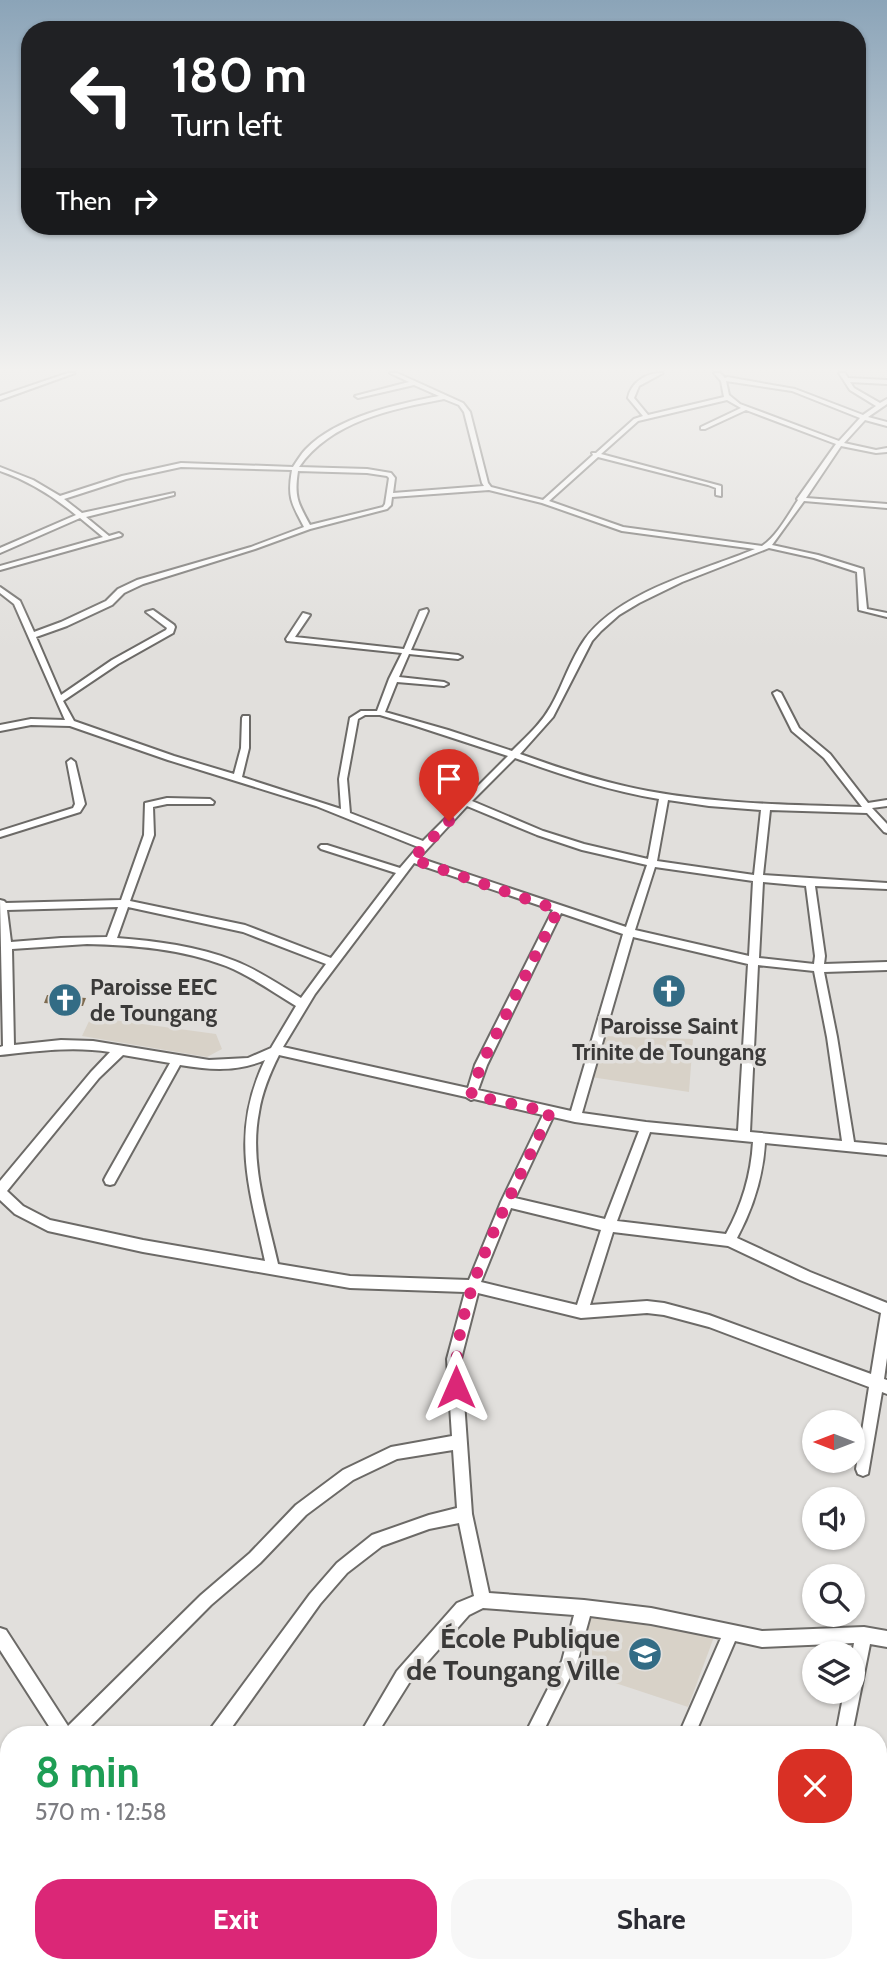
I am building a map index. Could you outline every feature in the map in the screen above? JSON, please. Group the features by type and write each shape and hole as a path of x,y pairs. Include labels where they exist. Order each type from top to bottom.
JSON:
{"street":[{"path":"296,465 293,498 308,528"},
{"path":"480,465 489,488"},
{"path":"544,502 583,465"},
{"path":"637,465 719,487 719,495"},
{"path":"273,1268 249,1159 250,1126 258,1091 303,1005 412,859 553,712 587,642 598,629 634,603 675,582 765,547 824,465"},
{"path":"31,636 109,603 121,591 140,582 308,528 385,508 392,478 389,474 294,468 181,466 124,477 60,498"},
{"path":"2,471 60,498 107,537"},
{"path":"390,495 489,488 544,502 621,530 765,547 853,567 861,576 863,610 887,615"},
{"path":"0,551 80,516 172,494"},
{"path":"800,499 887,506"},
{"path":"0,568 119,535"},
{"path":"2,592 17,603 71,723"},
{"path":"381,712 393,678 424,611"},
{"path":"59,700 115,662 170,631 171,627 150,612"},
{"path":"306,615 290,639 458,657"},
{"path":"393,678 444,684"},
{"path":"777,693 795,729 827,756 887,830"},
{"path":"346,814 343,779 354,718 357,715 381,712 462,735 568,774 664,798 766,808 868,808 887,803"},
{"path":"237,778 245,748 246,718"},
{"path":"0,728 31,722 71,723 346,814 425,846"},
{"path":"0,834 77,810 80,804 71,762"},
{"path":"575,1116 652,863 664,798"},
{"path":"111,940 149,835 148,805 167,801 210,803"},
{"path":"466,803 540,832 652,863 758,878 887,886"},
{"path":"744,1136 758,878 766,808"},
{"path":"324,847 403,872"},
{"path":"412,859 629,932 753,961 818,968 887,966"},
{"path":"810,883 820,956 818,968 849,1146"},
{"path":"333,963 245,929 124,903 1,904 8,946 5,1050 61,1044 121,1049 209,1065 250,1062 278,1050 550,1112 646,1127 887,1150"},
{"path":"471,1095 481,1065 558,910"},
{"path":"8,946 74,939 111,940 219,960 267,983 303,1005"},
{"path":"121,1049 95,1075 0,1191 19,1210 48,1224 143,1246 350,1283 473,1286 581,1312 664,1308 709,1321 882,1385"},
{"path":"110,1180 177,1059"},
{"path":"483,1600 465,1514 454,1359 473,1286 507,1202 550,1112"},
{"path":"581,1312 646,1127"},
{"path":"729,1240 750,1197 758,1165 759,1138"},
{"path":"507,1202 609,1226 729,1240 805,1276 887,1309"},
{"path":"865,1460 882,1385 887,1314"},
{"path":"80,1726 206,1600 255,1558 301,1510 348,1475 396,1452 459,1442"},
{"path":"223,1726 315,1599 342,1568 377,1540 429,1522 465,1514"},
{"path":"373,1726 403,1677 435,1640 463,1609 483,1600 650,1616 762,1639 864,1634 887,1639"},
{"path":"537,1726 569,1663 584,1608"},
{"path":"690,1726 731,1633"},
{"path":"846,1726 864,1634"},
{"path":"0,1636 59,1726"}],"shaded area":[{"path":"91,1017 216,1034 222,1049 207,1057 82,1036"},
{"path":"604,1036 693,1039 689,1092 591,1077"},
{"name":"École Publique de Toungang Ville","path":"586,1615 714,1637 688,1707 582,1672"}],"building":[{"name":"Paroisse EEC de Toungang","path":"47,995 86,998 83,1006 44,1003"}],"place":[{"name":"Paroisse Saint Trinite de Toungang","path":"669,991"},
{"name":"Paroisse EEC de Toungang","path":"65,1000"},
{"name":"École Publique de Toungang Ville","path":"645,1654"}],"route":[{"path":"449,821 412,859 558,910 481,1065 471,1095 550,1112 507,1202 473,1286 454,1359 456,1387"}]}
